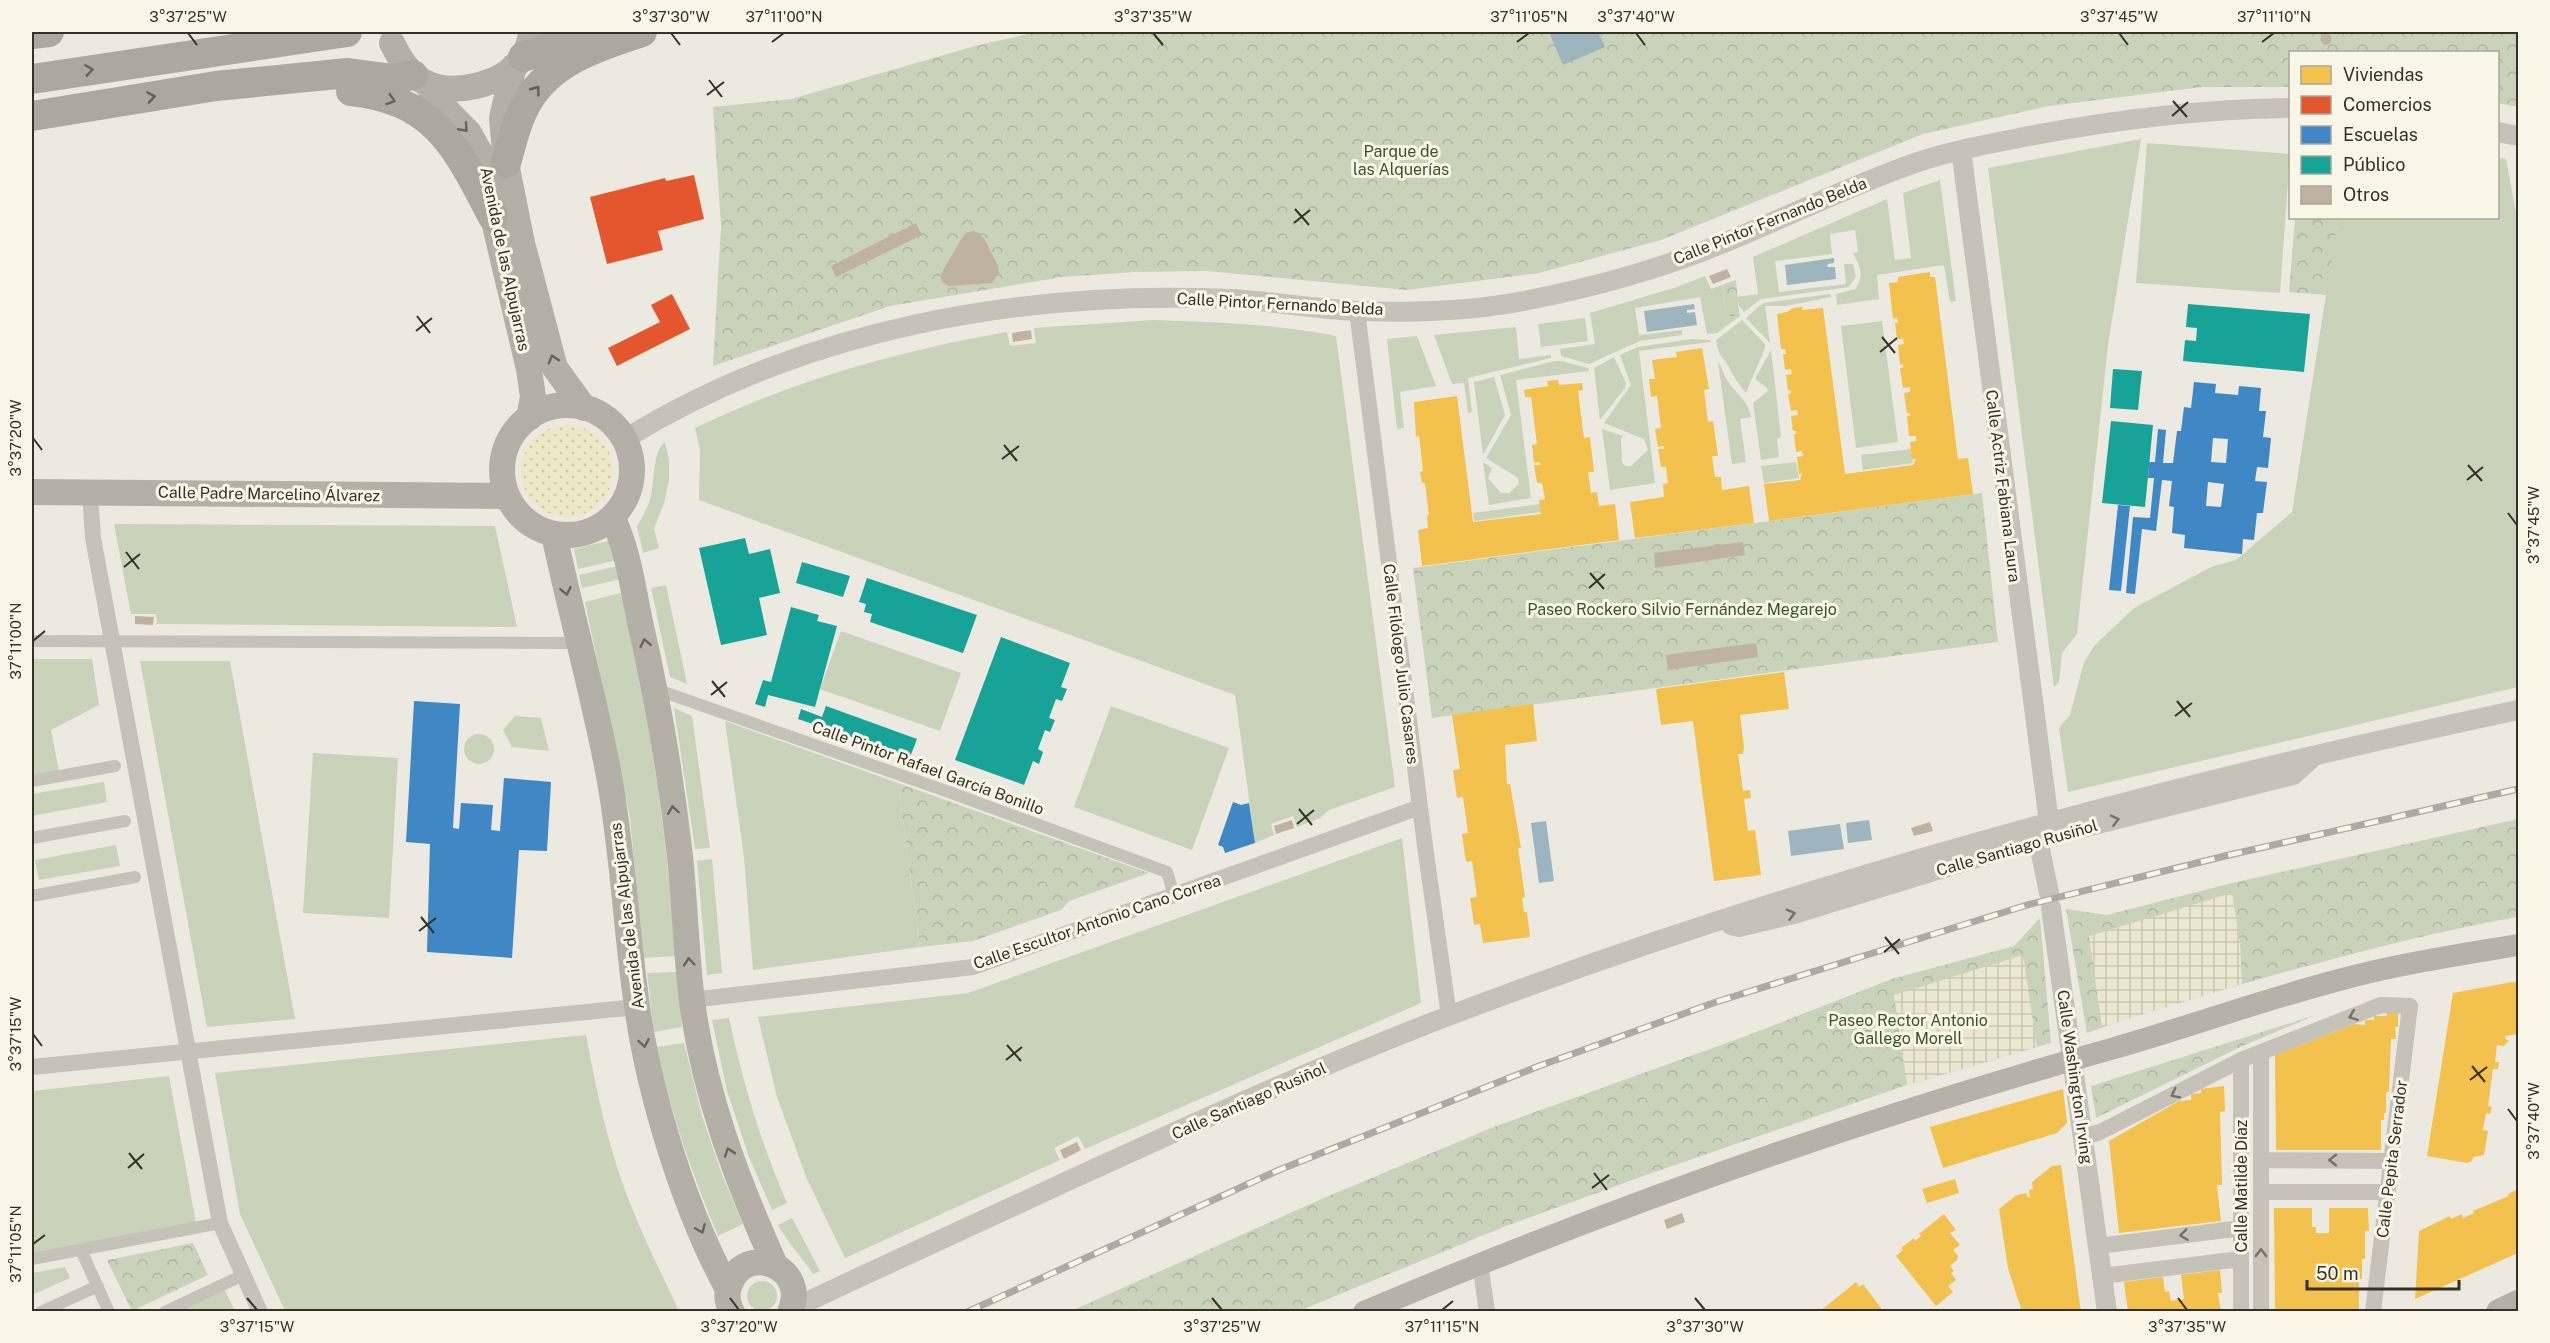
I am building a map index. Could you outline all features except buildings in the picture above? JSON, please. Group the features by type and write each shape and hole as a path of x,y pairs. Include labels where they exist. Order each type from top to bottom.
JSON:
{"highway":[{"path":"32,34 49,32"},
{"path":"32,79 347,32"},
{"path":"523,52 597,32"},
{"path":"506,163 524,108 541,83 563,65 595,48 642,32"},
{"path":"32,116 250,83 348,73 393,79 420,79"},
{"path":"250,83 358,92 410,107 435,124 462,156 493,217"}],"main road":[{"name":"Avenida de las Alpujarras","path":"392,43 400,59 469,133 483,158 493,217 530,369 533,397 529,418"},
{"path":"420,79 451,88 473,87 497,78 523,52"},
{"name":"Avenida de las Alpujarras","path":"523,52 502,118 506,163 522,243 555,369 584,408"},
{"path":"553,407 584,408 595,411 612,422 625,439 632,459 632,480 625,500 612,518 592,530 572,535 554,534 536,527 522,517 507,496 502,475 504,457 511,438 529,418 553,407"},
{"name":"Calle Padre Marcelino Álvarez","path":"32,492 507,496"},
{"path":"612,518 618,529 627,562 655,689 680,857 692,1000 700,1050 717,1118 740,1182 775,1265"},
{"name":"Avenida de las Alpujarras","path":"554,534 609,777 637,1007 647,1063 666,1132 690,1202 730,1300"},
{"path":"1364,1311 1480,1263 1778,1153 2074,1059 2342,979 2405,964 2518,945"},
{"path":"730,1300 732,1280 746,1266 755,1263 775,1265 784,1271 791,1281 794,1291 792,1309"},
{"path":"2499,1311 2518,1303"}],"street":[{"name":"Calle Pintor Fernando Belda","path":"625,439 659,418 737,382 822,351 901,328 985,312 1061,302 1144,297 1236,300 1357,311 1437,310 1519,302 1607,283 1729,241 1847,189 1916,163 1960,150 2090,124 2205,111 2289,108"},
{"path":"2499,132 2518,136"},
{"name":"Calle Actriz Fabiana Laura","path":"1960,150 2049,822"},
{"name":"Calle Filólogo Julio Casares","path":"1357,311 1449,1016"},
{"path":"90,492 93,538 220,1223 260,1311"},
{"path":"32,641 565,643 579,640"},
{"name":"Calle Pintor Rafael García Bonillo","path":"655,689 949,792 1167,872 1174,896"},
{"name":"Calle Santiago Rusiñol","path":"792,1309 1278,1087 1449,1016 1714,921 2049,822 2315,755 2518,710"},
{"name":"Calle Santiago Rusiñol","path":"1714,921 1739,927 1794,914 2038,839 2293,775 2315,755"},
{"path":"32,781 115,766"},
{"name":"Calle Escultor Antonio Cano Correa","path":"692,1000 973,967 1420,807"},
{"path":"32,838 125,821"},
{"name":"Calle Washington Irving","path":"2038,839 2050,900 2074,1059 2107,1311"},
{"path":"32,896 135,877"},
{"name":"Calle Pepita Serrador","path":"2261,1052 2381,1005 2410,1006 2373,1311"},
{"path":"32,1067 637,1007"},
{"path":"2084,1137 2100,1132 2261,1052"},
{"name":"Calle Matilde Díaz","path":"2261,1052 2261,1311"},
{"name":"Calle Matilde Díaz","path":"2241,1060 2241,1311"},
{"name":"Calle Matilde Díaz","path":"2261,1160 2392,1161"},
{"name":"Calle Matilde Díaz","path":"2261,1192 2387,1192"},
{"path":"32,1259 220,1223"},
{"path":"2098,1246 2242,1228"},
{"path":"81,1250 109,1311"},
{"path":"2102,1276 2241,1259"},
{"path":"1480,1263 1487,1311"},
{"path":"165,1311 243,1275"},
{"path":"41,1311 98,1286"}],"green space":[{"name":"Parque de las Alquerías","path":"1037,32 2518,32 2518,107 2499,103 2499,51 2289,51 2289,87 2202,87 2049,106 1923,134 1661,240 1539,273 1407,290 1207,271 1135,272 1062,277 890,306 713,366 721,226 713,107 791,99 975,46"},
{"path":"2141,139 2108,345 2077,634 2062,653 2059,682 2054,687 1988,168"},
{"path":"2147,143 2289,154 2280,293 2136,283"},
{"path":"2499,158 2506,159 2518,223 2518,687 2068,792 2059,728 2070,715 2084,662 2095,645 2134,608 2211,567 2236,560 2292,512 2338,219 2499,219"},
{"path":"1940,180 1956,301 1950,302 1944,265 1877,275 1879,299 1837,305 1836,294 1855,289 1861,275 1853,253 1858,252 1855,230 1830,234 1832,254 1775,261 1779,292 1846,284 1844,264 1853,264 1856,277 1849,287 1761,299 1744,312 1739,306 1737,297 1758,294 1753,257 1887,199 1895,260 1911,258 1903,193"},
{"path":"2295,219 2338,219 2327,295 2289,292"},
{"path":"1705,276 1711,289 1722,285 1726,314 1733,316 1739,312 1740,316 1717,333 1707,334 1700,297 1635,308 1639,335 1682,330 1682,335 1640,341 1589,364 1561,356 1560,349 1595,344 1590,313 1677,287"},
{"path":"1736,280 1739,312 1733,317 1726,314 1722,285"},
{"path":"1830,294 1831,297 1786,306 1765,306 1770,343 1746,318 1763,303"},
{"path":"1585,318 1588,341 1541,347 1538,324"},
{"path":"1153,320 1268,326 1336,336 1395,787 1329,810 1320,818 1297,827 1293,816 1271,824 1274,835 1255,843 1235,695 699,500 700,450 695,428 771,395 887,358 966,340 1007,332 1010,346 1036,343 1034,328"},
{"path":"1742,320 1765,344 1746,393 1720,353 1716,340"},
{"path":"1882,321 1898,442 1856,448 1841,326"},
{"path":"1516,327 1519,359 1551,355 1551,358 1468,378 1472,412 1468,413 1464,383 1452,384 1434,335"},
{"path":"1417,336 1436,386 1400,392 1404,428 1397,429 1387,339"},
{"path":"1692,339 1710,340 1710,342 1639,351 1655,483 1610,490 1602,429 1623,436 1621,439 1622,463 1626,466 1631,466 1648,450 1644,439 1604,423 1631,385 1620,355 1638,347"},
{"path":"1771,350 1781,437 1777,439 1779,457 1761,460 1753,403 1768,391 1755,379"},
{"path":"1614,357 1626,383 1625,388 1600,420 1594,368"},
{"path":"1554,361 1588,368 1589,371 1516,380 1531,498 1489,505 1483,462 1492,468 1488,478 1501,493 1509,493 1519,484 1518,478 1486,458 1511,415 1500,375"},
{"path":"1718,362 1751,417 1740,419 1746,462 1732,464"},
{"path":"1494,377 1505,415 1483,455 1474,382"},
{"path":"665,442 669,460 669,481 654,529 659,548 643,553 637,526 650,500 658,452"},
{"path":"1911,449 1913,463 1863,470 1861,455"},
{"path":"1796,462 1799,478 1764,483 1761,466"},
{"name":"Paseo Rockero Silvio Fernández Megarejo","path":"1982,493 1998,642 1432,718 1413,568"},
{"path":"1540,504 1541,512 1474,521 1473,513"},
{"path":"114,524 495,526 517,627 157,624 156,614 131,614"},
{"path":"612,540 617,560 578,569 574,549"},
{"path":"618,566 621,579 582,588 579,575"},
{"path":"666,585 687,684 670,677 651,588"},
{"path":"624,592 656,774 677,956 643,958 630,817 585,602"},
{"path":"841,631 961,673 940,731 820,689"},
{"path":"32,659 92,659 99,705 51,730 59,771 32,775"},
{"path":"140,661 230,661 295,1019 207,1027"},
{"path":"1111,706 1229,748 1192,850 1074,807"},
{"path":"674,708 692,716 710,848 695,849"},
{"path":"515,716 541,718 549,751 512,747 503,730"},
{"path":"725,721 898,783 920,947 753,970 744,857"},
{"path":"479,734 490,738 494,749 490,760 479,764 468,760 464,749 468,738"},
{"path":"313,753 398,758 389,918 303,913"},
{"path":"104,782 107,802 32,816 32,794"},
{"path":"898,783 1149,873 1069,901 1061,910 973,941 920,947"},
{"path":"2518,819 2518,917 2426,936 2304,967 2180,1002 2087,1033 2066,909 2107,915 2232,883"},
{"path":"1402,838 1421,1003 1085,1149 1078,1136 1054,1148 1060,1160 845,1258 807,1179 777,1097 758,1017 968,993"},
{"path":"116,845 120,866 39,880 35,860"},
{"path":"712,859 722,973 707,975 697,861"},
{"name":"Paseo Rector Antonio Gallego Morell","path":"2040,918 2051,1043 1907,1085 1649,1174 1506,1226 1299,1311 1069,1312 1326,1197 1496,1126 1746,1036 1892,979 2014,946"},
{"path":"677,972 682,1027 654,1032 647,973"},
{"path":"2316,1015 2238,1048 2096,1118 2091,1086"},
{"path":"729,1018 754,1112 787,1203 772,1210 749,1157 727,1091 712,1020"},
{"path":"586,1035 604,1122 625,1191 679,1311 285,1311 240,1214 215,1073"},
{"path":"684,1043 702,1116 721,1172 743,1224 718,1236 683,1143 656,1047"},
{"path":"169,1076 196,1223 32,1254 32,1091"},
{"path":"792,1218 820,1271 813,1274 778,1225"},
{"path":"193,1243 208,1275 132,1311 107,1260"},
{"path":"65,1267 70,1278 32,1295 32,1273"},
{"path":"762,1281 773,1285 777,1296 773,1307 762,1311 751,1307 747,1296 751,1285"},
{"path":"224,1289 235,1311 176,1312"}],"sand":[{"path":"567,425 585,428 600,438 610,453 613,471 610,489 600,504 585,514 567,517 549,514 534,504 524,489 521,471 524,453 534,438 549,428"}],"shaded area":[{"path":"2232,893 2240,942 2242,984 2102,1027 2089,936"},
{"path":"2023,955 2037,1047 1907,1085 1894,995"}],"water":[{"path":"1549,32 1598,32 1605,47 1563,65"},
{"path":"1834,258 1834,263 1828,264 1827,267 1835,267 1836,279 1787,285 1785,265"},
{"path":"1694,304 1695,309 1687,310 1687,313 1695,312 1697,325 1647,332 1644,311"},
{"path":"1869,820 1872,840 1848,843 1846,823"},
{"path":"1546,821 1554,881 1539,883 1531,823"},
{"path":"1840,824 1844,849 1791,856 1788,831"}],"railway":[{"path":"967,1312 1279,1170 1539,1066 1716,1002 2027,905 2225,856 2518,789"}]}
